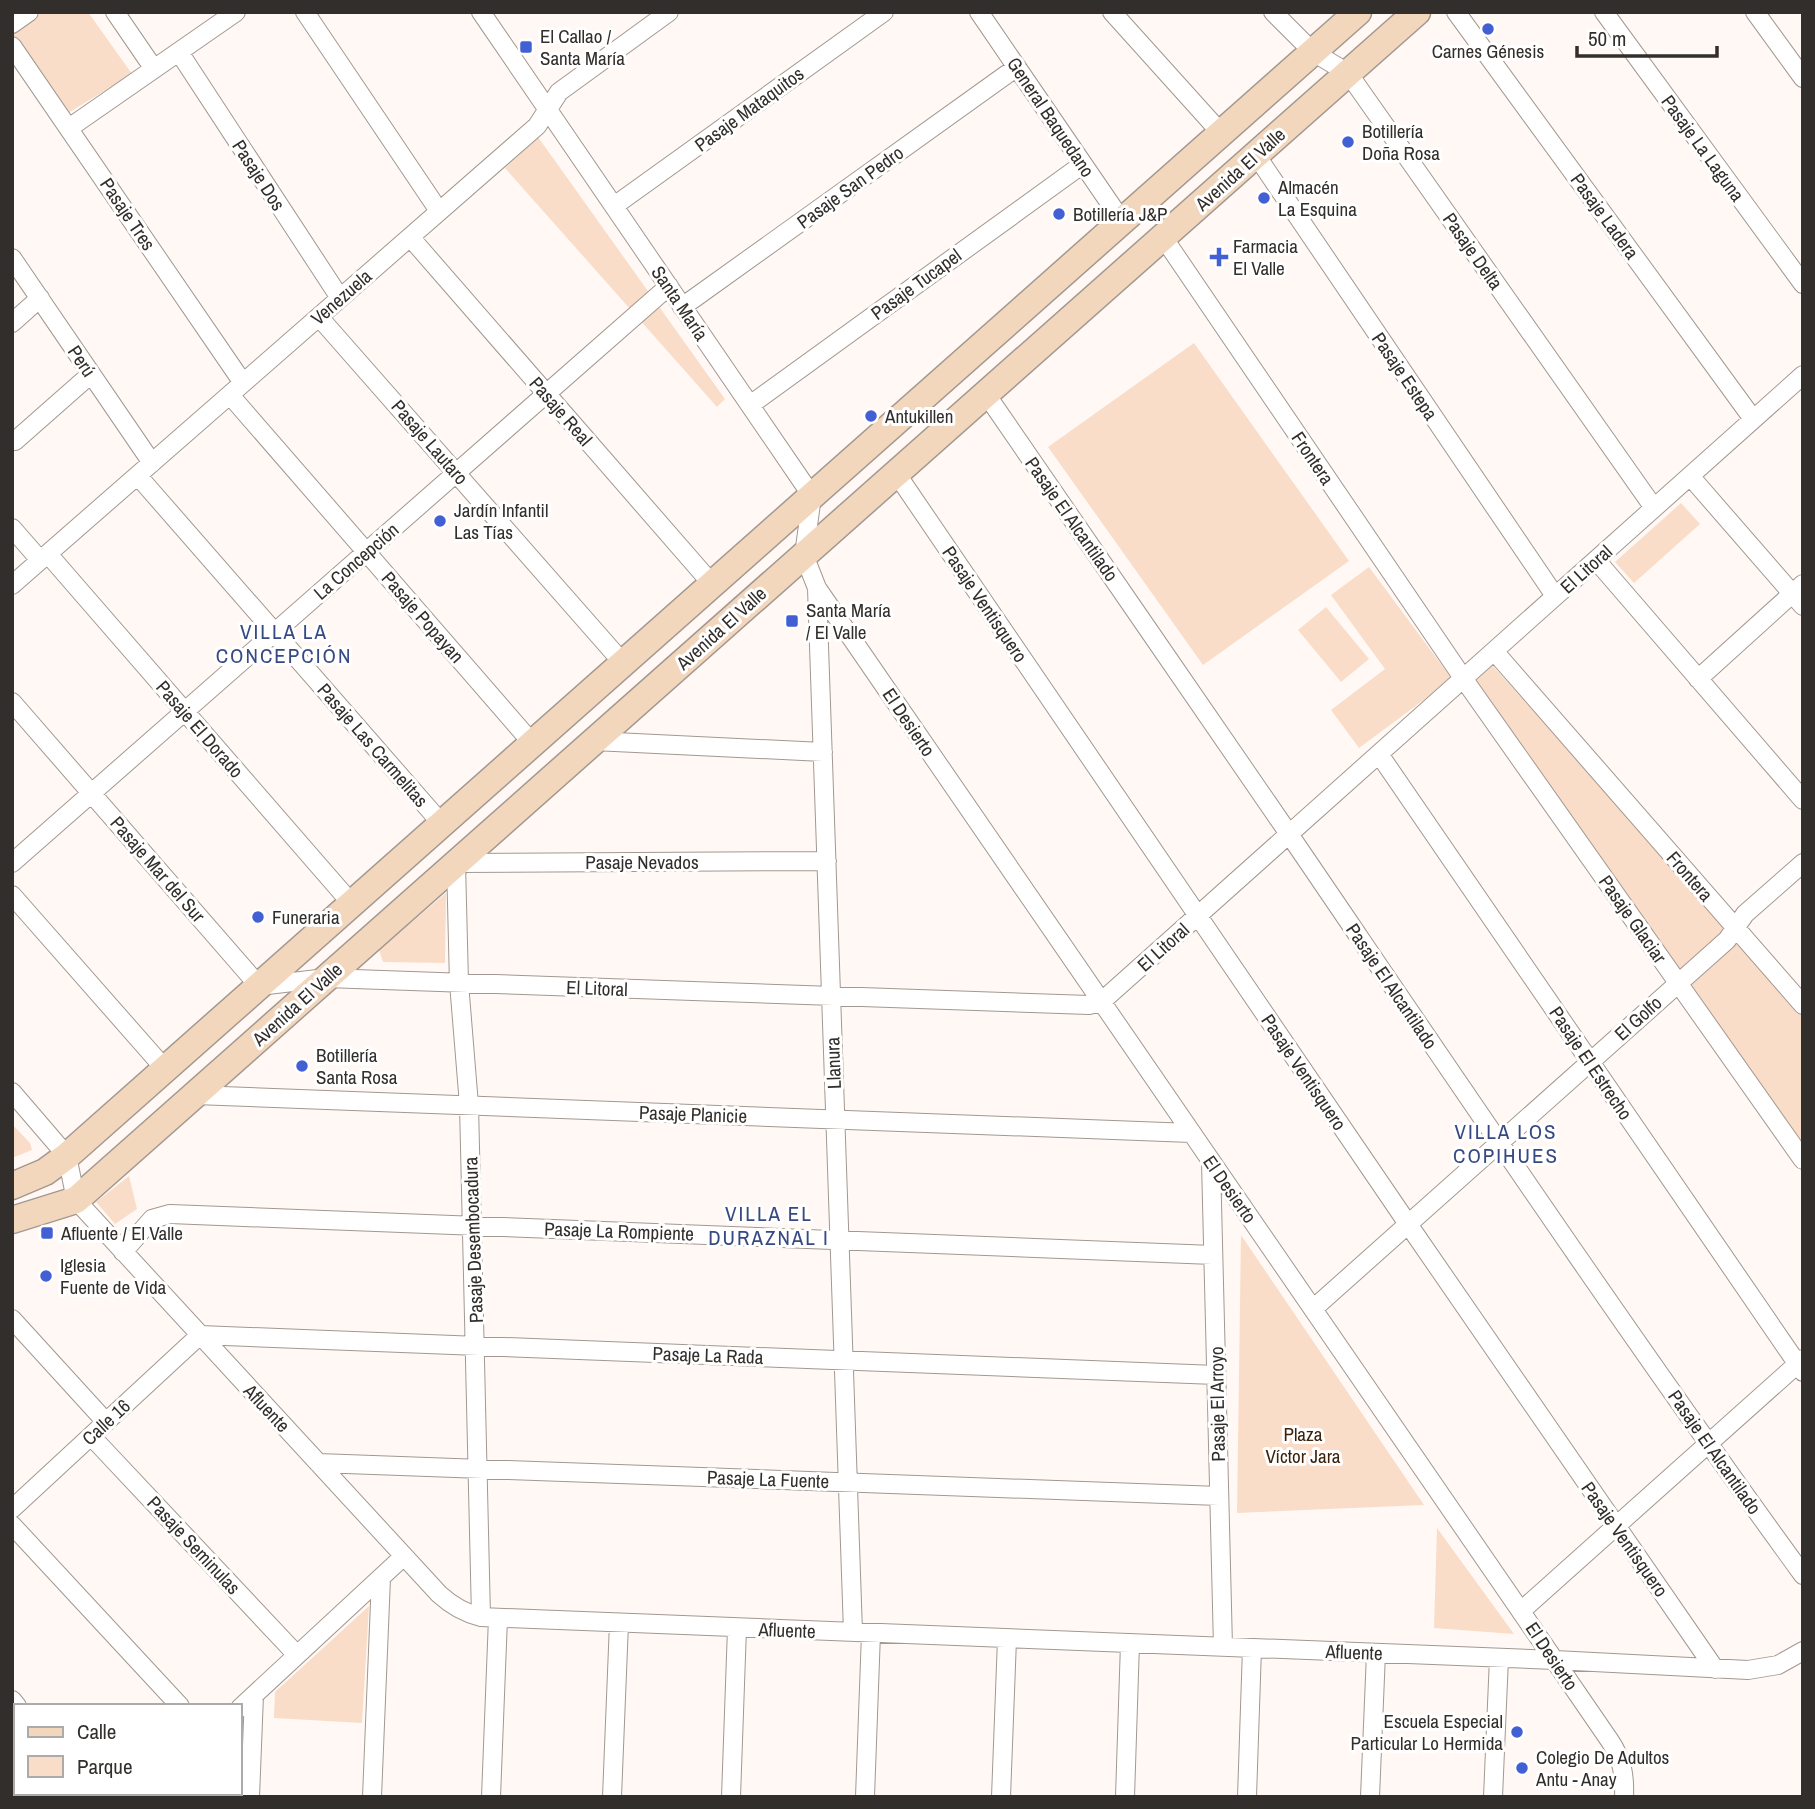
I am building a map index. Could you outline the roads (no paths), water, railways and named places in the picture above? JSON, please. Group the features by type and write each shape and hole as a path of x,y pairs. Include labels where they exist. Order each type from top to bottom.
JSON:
{"street":[{"path":"12,24 29,12"},
{"path":"115,12 154,69"},
{"path":"69,128 236,12"},
{"path":"305,12 439,211"},
{"path":"481,12 548,110"},
{"name":"Venezuela","path":"12,585 537,126 559,92 669,12"},
{"name":"Pasaje Mataquitos","path":"614,206 884,12"},
{"name":"General Baquedano","path":"979,12 1122,221"},
{"path":"1112,12 1221,133"},
{"name":"Pasaje Delta","path":"1273,12 1314,52 1348,73 1654,508"},
{"name":"Avenida El Valle","path":"12,1186 45,1172 67,1156 1358,12"},
{"name":"Avenida El Valle","path":"12,1220 76,1200 1417,12"},
{"name":"Pasaje Ladera","path":"1456,12 1753,419"},
{"name":"Pasaje La Laguna","path":"1604,12 1803,284"},
{"path":"1755,12 1803,78"},
{"name":"Pasaje Tres","path":"12,46 69,128 237,389"},
{"name":"Pasaje Dos","path":"179,52 340,298"},
{"name":"Pasaje San Pedro","path":"682,307 1017,67"},
{"name":"Santa María","path":"548,110 812,496"},
{"name":"Pasaje Estepa","path":"1255,155 1555,596"},
{"name":"Pasaje Tucapel","path":"750,405 1083,164"},
{"name":"Pasaje Real","path":"410,237 712,584"},
{"name":"Frontera","path":"1163,237 1463,678"},
{"name":"Perú","path":"12,258 152,463"},
{"name":"La Concepción","path":"12,863 669,286"},
{"path":"12,323 40,299"},
{"name":"Pasaje Lautaro","path":"319,317 623,663"},
{"path":"15,441 91,374"},
{"name":"El Litoral","path":"326,978 1075,1005 1101,1002 1803,375"},
{"name":"Pasaje Popayan","path":"237,389 366,552 533,744"},
{"name":"Pasaje El Alcantilado","path":"986,394 1498,1143 1803,1575"},
{"name":"Pasaje Ventisquero","path":"896,473 1408,1224 1715,1668"},
{"path":"1690,475 1799,594 1698,679"},
{"name":"Pasaje Las Carmelitas","path":"138,476 275,633 436,829"},
{"name":"Llanura","path":"812,496 804,555 817,588 848,1482 862,1633 865,1797"},
{"name":"Pasaje El Dorado","path":"12,528 44,557 185,712 352,904"},
{"path":"1596,560 1803,800"},
{"name":"El Desierto","path":"817,588 1618,1752 1624,1770 1624,1797"},
{"name":"Frontera","path":"1494,651 1803,1005"},
{"name":"Pasaje Glaciar","path":"1463,678 1803,1160"},
{"name":"Pasaje Mar del Sur","path":"12,702 259,986"},
{"path":"594,741 823,752"},
{"name":"Pasaje El Estrecho","path":"1379,754 1801,1365"},
{"path":"436,829 456,863"},
{"name":"Pasaje Nevados","path":"456,863 827,861"},
{"name":"Pasaje Desembocadura","path":"456,863 459,983 469,1105 479,1469 490,1618 491,1797"},
{"name":"El Golfo","path":"1313,1309 1727,940 1745,914 1803,863"},
{"path":"12,894 165,1069"},
{"path":"259,986 326,978"},
{"path":"12,1092 67,1156 76,1200"},
{"name":"Pasaje Planicie","path":"195,1095 1191,1133"},
{"name":"Pasaje El Arroyo","path":"1211,1162 1223,1647"},
{"name":"Afluente","path":"76,1200 404,1556 460,1611 490,1618 1748,1670 1768,1668 1803,1651"},
{"name":"Pasaje La Rompiente","path":"123,1252 152,1219 164,1214 1213,1255"},
{"path":"12,1319 106,1422"},
{"name":"Pasaje La Rada","path":"200,1335 1216,1375"},
{"name":"Calle 16","path":"15,1500 91,1436 200,1335"},
{"path":"1521,1611 1801,1365"},
{"name":"Pasaje Seminulas","path":"91,1436 297,1655"},
{"name":"Pasaje La Fuente","path":"318,1463 1219,1496"},
{"path":"12,1525 178,1704"},
{"path":"242,1706 404,1556"},
{"path":"372,1797 381,1578"},
{"path":"612,1797 619,1623"},
{"path":"731,1797 737,1628"},
{"path":"1001,1797 1007,1639"},
{"path":"1125,1797 1130,1643"},
{"path":"1247,1797 1252,1648"},
{"path":"1370,1797 1376,1653"},
{"path":"1493,1797 1499,1658"},
{"path":"250,1797 254,1695"}],"place":[{"name":"Carnes Génesis","path":"1488,29"},
{"name":"El Callao / Santa María","path":"526,47"},
{"name":"Botillería Doña Rosa","path":"1348,142"},
{"name":"Almacén La Esquina","path":"1264,198"},
{"name":"Botillería J&P","path":"1059,214"},
{"name":"Farmacia El Valle","path":"1219,257"},
{"name":"Antukillen","path":"871,416"},
{"name":"Jardín Infantil Las Tías","path":"440,521"},
{"name":"Santa María / El Valle","path":"792,621"},
{"name":"Funeraria","path":"258,917"},
{"name":"Botillería Santa Rosa","path":"302,1066"},
{"name":"Afluente / El Valle","path":"47,1233"},
{"name":"Iglesia Fuente de Vida","path":"46,1276"},
{"name":"Escuela Especial Particular Lo Hermida","path":"1517,1732"},
{"name":"Colegio De Adultos Antu - Anay","path":"1522,1768"}],"district":[{"name":"VILLA LA CONCEPCIÓN","path":"284,644"},
{"name":"VILLA LOS COPIHUES","path":"1506,1144"},
{"name":"VILLA EL DURAZNAL I","path":"769,1226"}],"park label":[{"name":"Plaza Víctor Jara","path":"1303,1445"}]}
